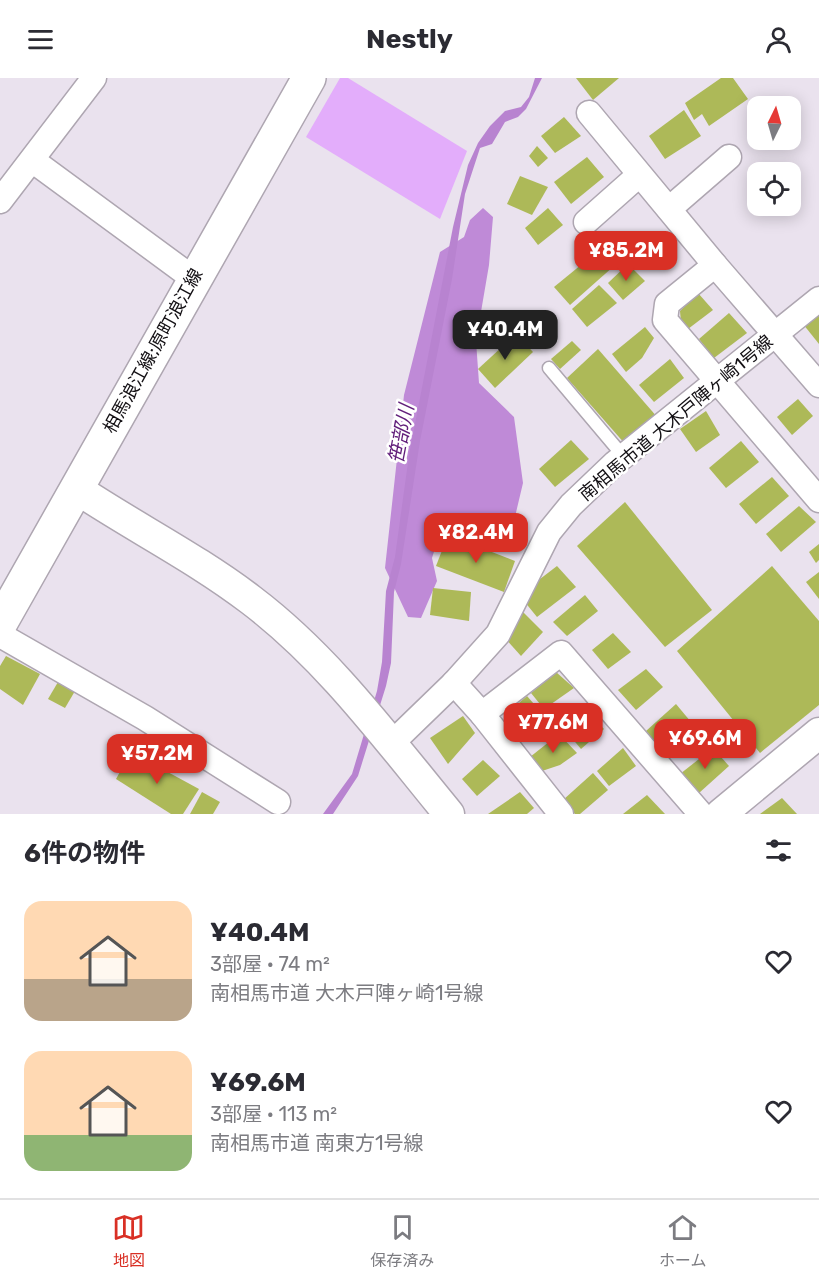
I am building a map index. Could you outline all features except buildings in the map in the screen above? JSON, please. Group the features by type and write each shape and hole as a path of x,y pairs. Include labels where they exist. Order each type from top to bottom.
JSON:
{"main road":[{"name":"相馬浪江線;原町浪江線","path":"0,624 309,78"}],"street":[{"path":"0,201 94,78"},
{"path":"589,113 715,266 819,385"},
{"path":"669,209 729,157"},
{"path":"32,160 194,279"},
{"path":"586,222 639,175"},
{"path":"715,266 667,304 665,320 819,500"},
{"name":"南相馬市道 大木戸陣ヶ崎1号線","path":"387,739 454,683 498,634 554,525 571,505 624,456 819,299"},
{"path":"77,489 221,578 252,601 311,652 339,682 449,814"},
{"path":"0,635 145,718 278,802"},
{"path":"482,714 561,653 701,814"},
{"path":"454,683 482,714 561,814"},
{"path":"721,814 819,733"}],"lane":[{"path":"549,368 624,456"}],"shaded area":[{"path":"340,78 348,78 467,151 440,219 306,137"},
{"path":"535,78 542,78 526,109 518,117 505,122 492,144 480,148 465,194 452,279 420,441 401,564 394,592 391,663 386,686 358,776 333,814 323,814 352,774 377,691 382,662 386,591 395,557 409,455 453,227 468,165 478,143 490,126 505,111 521,107 529,97"},
{"path":"483,208 493,217 489,265 476,341 479,383 514,417 523,483 514,521 497,540 472,537 442,526 432,558 437,581 421,618 408,617 385,568 404,395 440,252 464,237 470,220"}],"water label":[{"name":"笹部川","path":"401,434"}]}
